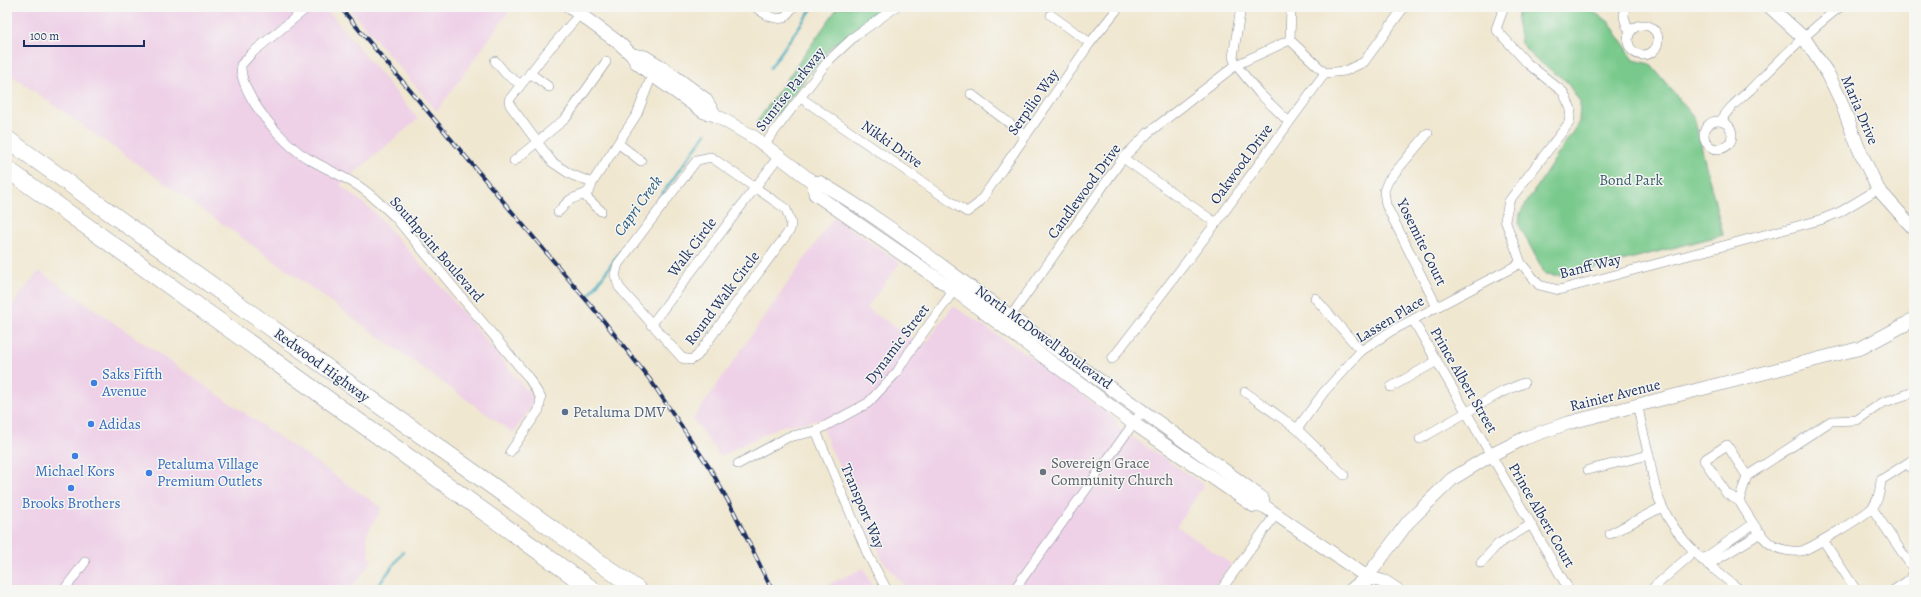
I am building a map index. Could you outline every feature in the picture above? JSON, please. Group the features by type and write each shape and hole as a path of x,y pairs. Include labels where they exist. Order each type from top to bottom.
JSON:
{"highway":[{"name":"Redwood Highway","path":"7,139 638,590"},
{"name":"Redwood Highway","path":"7,169 593,590"}],"main road":[{"name":"Maria Drive","path":"1770,7 1804,38 1828,74 1840,100 1858,147 1878,190 1914,229"},
{"name":"North McDowell Boulevard","path":"579,9 652,75 704,112 715,115 764,145 814,183 819,182 837,192 958,285 1010,317 1143,410 1262,498 1264,506"},
{"name":"North McDowell Boulevard","path":"632,56 645,57 660,66 705,98 715,115"},
{"name":"North McDowell Boulevard","path":"958,285 1003,328 1134,423 1254,506 1264,506 1367,577 1385,582 1397,590"},
{"name":"Rainier Avenue","path":"1351,590 1367,577 1413,517 1452,479 1491,455 1535,434 1568,423 1861,348 1906,324 1914,318"},
{"name":"North McDowell Boulevard","path":"1367,577 1375,590"},
{"name":"Rainier Avenue","path":"1363,590 1367,577"}],"street":[{"name":"Southpoint Boulevard","path":"308,7 248,57 241,65 242,81 278,135 309,159 371,195 394,217 528,377 541,398 539,410 510,452"},
{"path":"755,7 769,17 777,19 784,18 793,7"},
{"name":"Sunrise Parkway","path":"764,145 801,98 828,60 855,36 896,7"},
{"name":"Serpilio Way","path":"967,212 979,203 1090,43 1120,7"},
{"path":"1241,7 1233,57 1236,65 1259,94 1289,122"},
{"path":"1291,7 1290,40 1325,73 1345,71 1364,62 1404,7"},
{"name":"Banff Way","path":"1504,7 1496,29 1527,63 1563,92 1571,109 1569,123 1510,201 1505,220 1521,262 1540,285 1559,290 1820,220 1840,212 1878,190"},
{"path":"1625,7 1623,12 1625,25 1630,32"},
{"path":"1721,121 1726,111 1815,27 1840,7"},
{"path":"579,9 511,96 510,105 552,162 570,174 592,183"},
{"path":"1051,15 1090,43"},
{"name":"Candlewood Drive","path":"1003,328 1123,158 1148,133 1236,65 1290,40"},
{"path":"495,61 506,74 520,84"},
{"path":"514,161 566,118 606,62"},
{"path":"530,73 549,87"},
{"name":"Oakwood Drive","path":"1112,359 1216,223 1325,73"},
{"path":"558,212 570,200 584,196 591,188 592,183 619,144 637,114 652,75"},
{"path":"971,94 1026,136"},
{"name":"Nikki Drive","path":"801,98 967,212"},
{"name":"Yosemite Court","path":"1428,133 1388,180 1384,191 1386,205 1438,307"},
{"path":"619,144 641,160"},
{"path":"755,187 779,156"},
{"name":"Round Walk Circle","path":"711,157 755,187 786,210 791,223 790,230 698,356 691,360 682,358 651,325 620,287 615,275 618,264 697,160 711,157"},
{"path":"1123,158 1216,223"},
{"name":"Walk Circle","path":"651,325 755,187"},
{"path":"584,196 602,211"},
{"name":"Lassen Place","path":"1297,429 1324,392 1361,351 1391,331 1521,262"},
{"name":"Dynamic Street","path":"738,464 788,437 816,431 872,400 897,372 908,354 958,285"},
{"path":"1315,298 1361,351"},
{"name":"Prince Albert Street","path":"1413,320 1491,455"},
{"path":"1391,387 1436,361"},
{"path":"1420,439 1502,392 1524,383"},
{"path":"1245,392 1297,429 1344,475"},
{"path":"1739,501 1747,476 1832,421 1857,420 1882,403 1914,392"},
{"path":"1638,405 1640,422 1649,455 1653,481 1662,507 1674,527 1694,552 1705,563 1740,590"},
{"path":"1014,590 1143,410"},
{"name":"Transport Way","path":"816,431 868,555 887,590"},
{"path":"1747,476 1727,445 1704,460 1727,494 1739,501 1753,524 1771,545 1786,550 1802,551 1823,540 1872,508 1879,495 1881,480 1911,462 1914,472"},
{"name":"Prince Albert Court","path":"1491,455 1530,525 1569,590"},
{"path":"1588,470 1649,455"},
{"path":"1610,534 1662,507"},
{"path":"1872,508 1914,570 1909,580 1894,590"},
{"path":"1221,590 1276,514"},
{"path":"1705,563 1753,524"},
{"path":"1481,563 1498,544 1530,525"},
{"path":"1705,563 1761,533"},
{"path":"1823,540 1856,590"},
{"path":"1654,587 1694,552"},
{"path":"64,590 85,562"}],"shaded area":[{"path":"7,7 325,7 418,119 340,185 372,210 445,291 532,397 531,408 513,433 227,227 7,72"},
{"path":"348,7 512,7 437,111"},
{"path":"834,217 900,263 866,308 924,346 953,306 1038,362 1115,419 1117,427 1204,485 1177,526 1231,564 1212,590 908,590 883,561 854,495 829,445 820,420 781,426 720,456 693,419"},
{"name":"Petaluma Village Premium Outlets","path":"39,271 382,508 366,535 371,562 350,590 7,590 7,312"},
{"path":"864,568 874,590 816,590"}],"green space":[{"path":"838,7 886,7 831,47 773,119 756,123"},
{"name":"Bond Park","path":"1519,7 1586,7 1609,22 1634,60 1650,64 1694,117 1723,235 1563,276 1545,274 1519,225 1520,213 1579,122 1580,102 1566,81 1534,58 1521,43 1517,20"}],"waterway":[{"name":"Capri Creek","path":"770,68 813,7"},
{"name":"Capri Creek","path":"590,294 706,133"},
{"name":"Capri Creek","path":"375,590 403,552"}],"railway":[{"path":"340,7 603,320 651,381 711,470 734,512 772,590"}],"place":[{"name":"Saks Fifth Avenue","path":"94,383"},
{"name":"Petaluma DMV","path":"565,412"},
{"name":"Adidas","path":"91,424"},
{"name":"Michael Kors","path":"75,456"},
{"name":"Sovereign Grace Community Church","path":"1043,472"},
{"name":"Petaluma Village Premium Outlets","path":"149,473"},
{"name":"Brooks Brothers","path":"71,488"}]}
